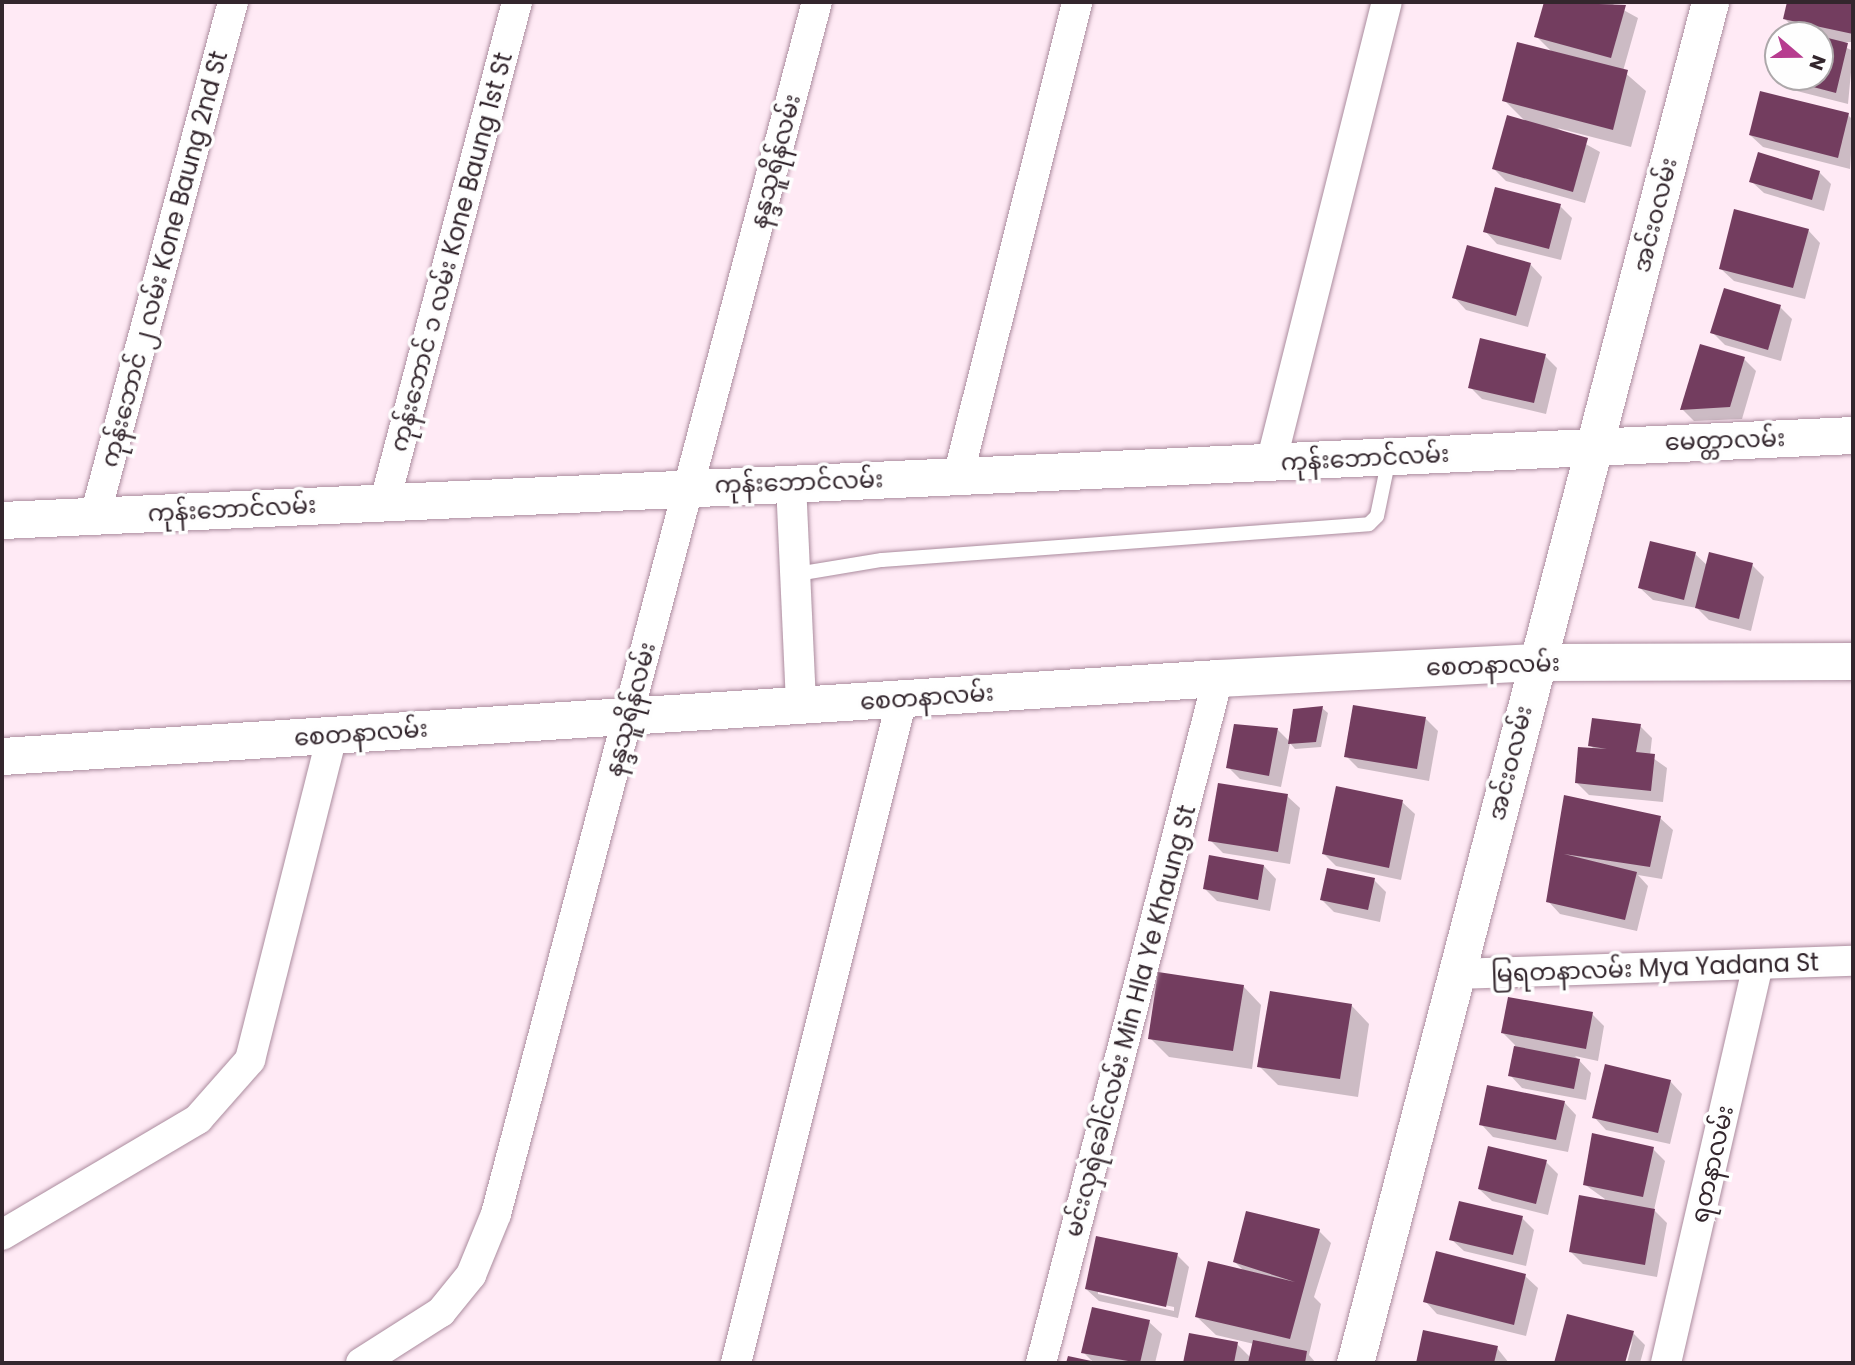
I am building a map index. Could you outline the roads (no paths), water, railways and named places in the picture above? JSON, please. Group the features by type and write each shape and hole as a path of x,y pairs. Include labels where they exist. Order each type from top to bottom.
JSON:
{"street":[{"name":"ကုန်းဘောင် ၂ လမ်း Kone Baung 2nd St","path":"95,516 233,2"},
{"name":"ကုန်းဘောင် ၁ လမ်း Kone Baung 1st St","path":"385,501 517,2"},
{"name":"နန္ဒသူရိန်လမ်း","path":"361,1363 394,1356 441,1312 471,1275 496,1214 817,2"},
{"path":"958,477 1077,2"},
{"path":"1271,463 1387,2"},
{"name":"အင်းဝလမ်း","path":"1355,1363 1710,2"},
{"name":"မေတ္တာလမ်း","path":"1596,445 1853,435"},
{"name":"ကုန်းဘောင်လမ်း","path":"2,520 690,486 1271,463 1596,445"},
{"path":"791,483 797,574 800,706"},
{"name":"စေတနာလမ်း","path":"2,756 628,718 1219,678 1536,663 1853,661"},
{"name":"မင်းလှရဲခေါင်လမ်း Min Hla Ye Khaung St","path":"1041,1363 1219,678"},
{"path":"736,1363 902,699"},
{"path":"2,1235 198,1119 250,1060 331,736"},
{"name":"မြရတနာလမ်း Mya Yadana St","path":"1456,974 1853,961"},
{"name":"ရတနာလမ်း","path":"1667,1363 1758,965"}],"lane":[{"path":"797,574 882,560 1369,524 1377,516 1390,456"}]}
